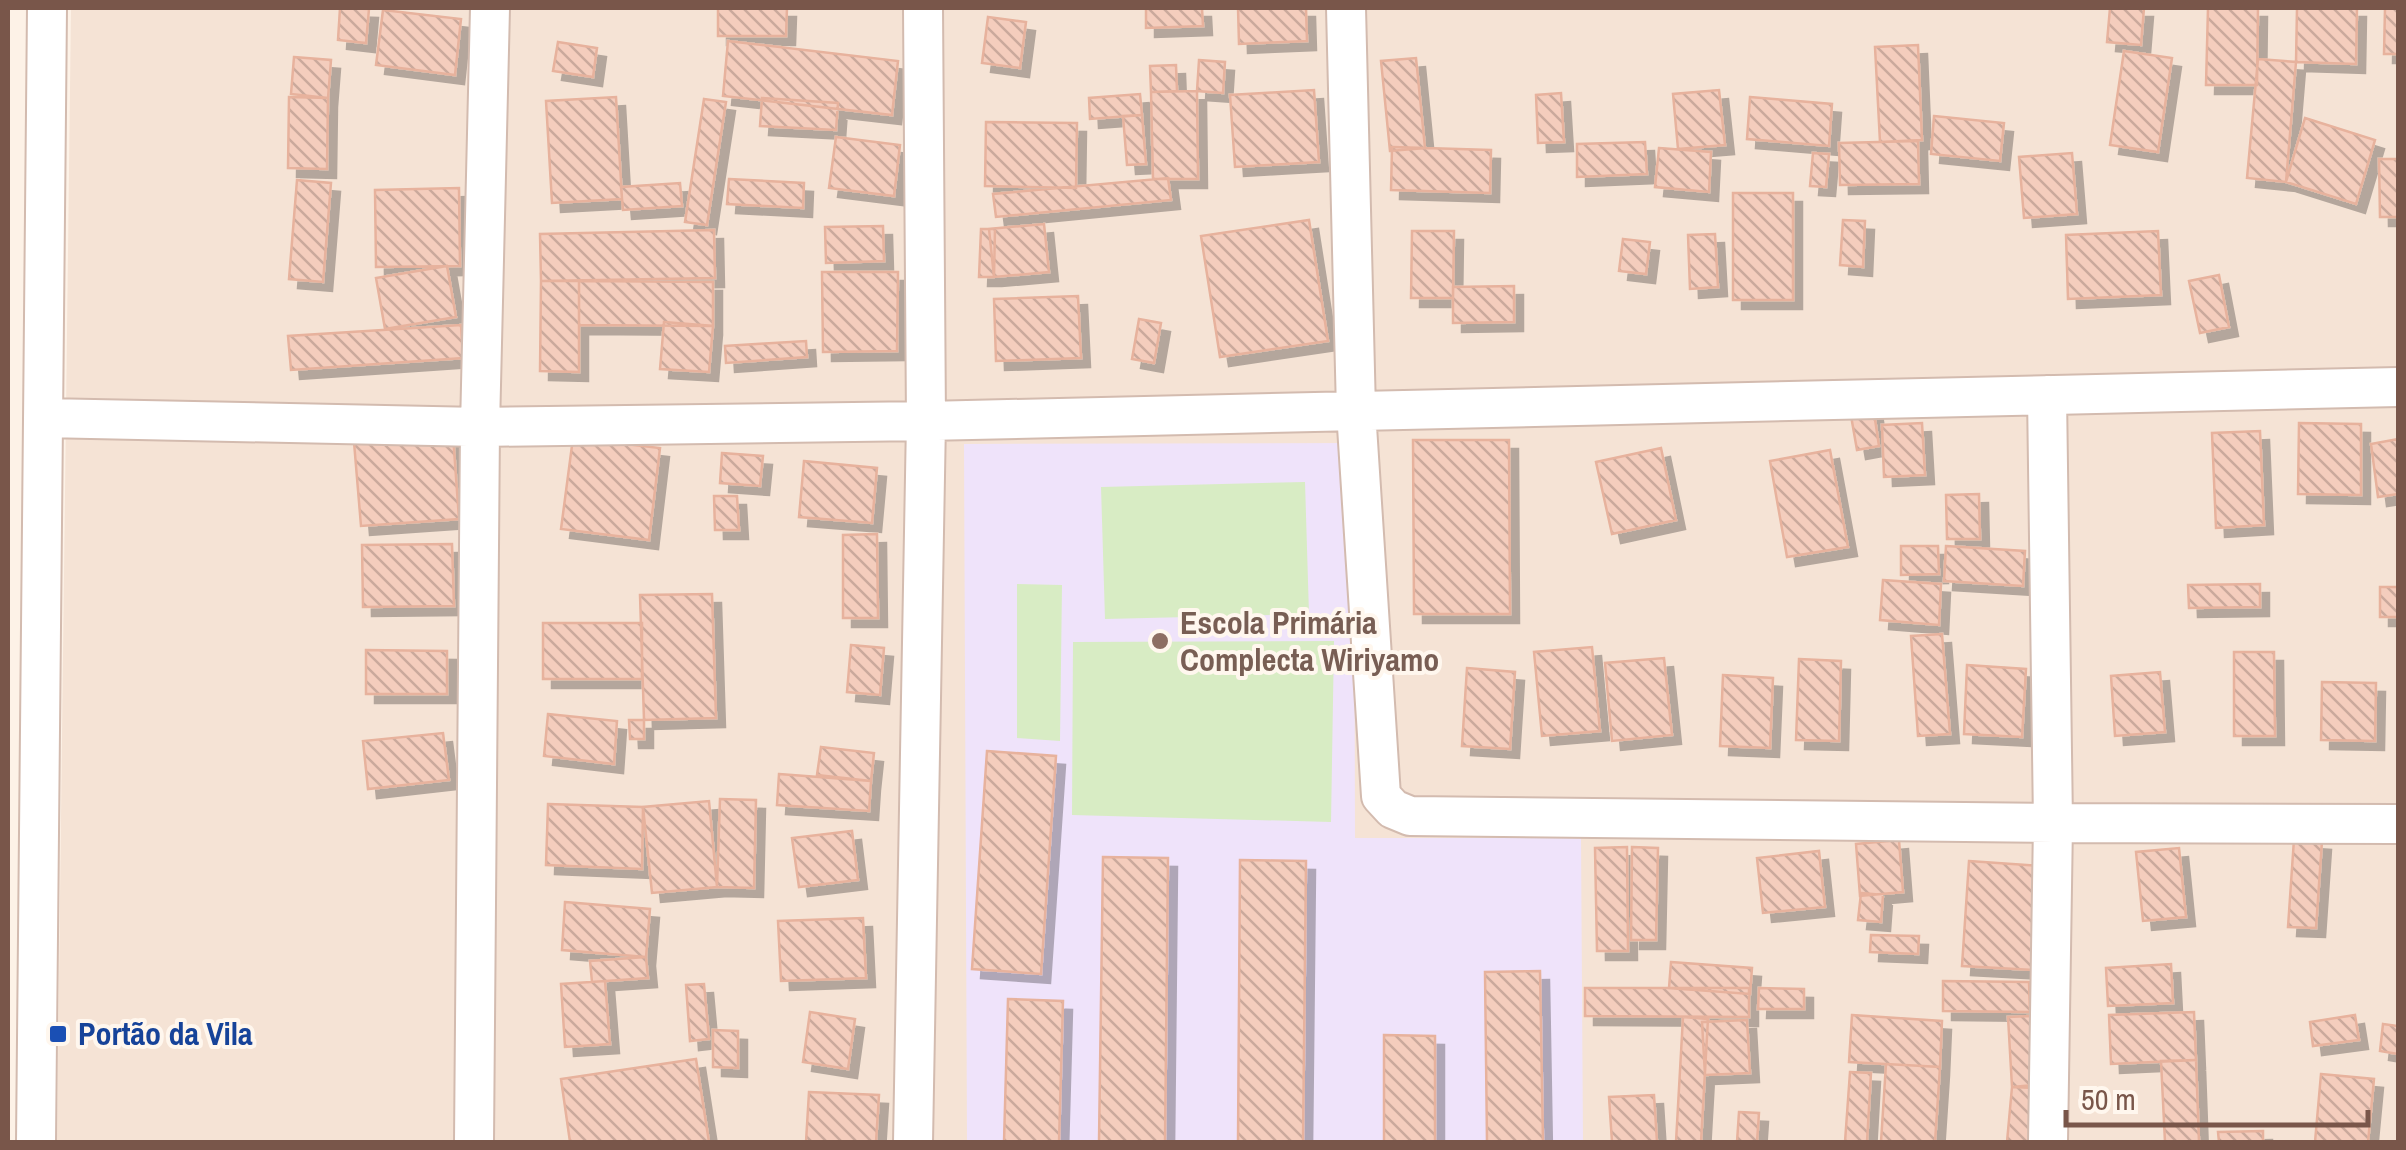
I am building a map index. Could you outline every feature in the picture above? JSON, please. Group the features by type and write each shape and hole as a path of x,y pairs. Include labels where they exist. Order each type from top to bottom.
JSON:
{"street":[{"path":"26,1118 23,929 44,418 25,342 47,8"},
{"path":"474,1142 480,427 490,8"},
{"path":"912,1142 926,421 922,8"},
{"path":"1346,8 1356,411 1381,796 1394,809 1410,816 2398,824"},
{"path":"44,418 480,427 926,421 2398,387"},
{"path":"2048,394 2053,823 2048,1142"}],"shaded area":[{"path":"71,8 2398,8 2398,1142 57,1142"},
{"name":"Escola Primária Complecta Wiriyamo","path":"1354,443 1355,838 1581,838 1583,1142 967,1142 964,444"}],"green space":[{"path":"1305,482 1309,614 1105,619 1101,487"},
{"path":"1017,584 1062,585 1060,741 1017,738"},
{"path":"1334,641 1331,822 1072,815 1073,642"}],"building":[{"path":"340,8 369,9 366,43 338,40"},
{"path":"718,8 787,8 786,36 718,36"},
{"path":"1146,8 1202,8 1203,26 1146,28"},
{"path":"1238,8 1306,8 1307,41 1239,44"},
{"path":"2110,8 2144,8 2141,45 2107,42"},
{"path":"2208,8 2258,8 2257,85 2206,85"},
{"path":"2297,8 2357,8 2356,64 2296,62"},
{"path":"2385,8 2398,8 2398,54 2384,54"},
{"path":"383,10 461,19 455,75 376,65"},
{"path":"988,17 1026,22 1020,68 982,63"},
{"path":"728,41 898,61 892,115 723,96"},
{"path":"558,42 597,48 593,77 553,71"},
{"path":"1918,45 1922,140 1880,142 1875,47"},
{"path":"2124,51 2172,58 2158,152 2110,145"},
{"path":"294,57 331,60 328,98 291,94"},
{"path":"1416,58 1425,148 1390,151 1381,61"},
{"path":"2258,59 2296,62 2286,182 2247,178"},
{"path":"1199,60 1225,62 1223,93 1197,91"},
{"path":"1176,65 1177,91 1151,92 1150,66"},
{"path":"1314,90 1319,162 1235,167 1230,95"},
{"path":"1719,90 1725,145 1678,149 1673,94"},
{"path":"1197,91 1198,179 1153,179 1151,92"},
{"path":"1561,93 1564,142 1538,143 1536,95"},
{"path":"1140,94 1142,115 1090,119 1089,98"},
{"path":"289,97 328,98 327,169 288,168"},
{"path":"616,97 622,199 552,203 546,101"},
{"path":"1750,97 1832,104 1829,146 1747,139"},
{"path":"762,98 838,103 836,130 760,126"},
{"path":"704,99 726,102 707,225 685,222"},
{"path":"1142,115 1146,164 1127,165 1123,116"},
{"path":"1934,116 2004,123 2000,161 1931,154"},
{"path":"2305,118 2375,140 2356,204 2286,182"},
{"path":"986,122 1077,123 1076,188 985,186"},
{"path":"836,137 900,145 894,196 829,188"},
{"path":"1918,141 1919,184 1840,185 1839,143"},
{"path":"1645,142 1647,174 1577,177 1577,144"},
{"path":"1392,147 1491,150 1490,193 1391,190"},
{"path":"1659,148 1711,152 1709,192 1655,187"},
{"path":"1813,153 1829,154 1826,187 1810,186"},
{"path":"2072,153 2077,214 2024,218 2019,157"},
{"path":"2379,159 2398,159 2398,217 2380,217"},
{"path":"1168,178 1171,200 996,217 993,194"},
{"path":"729,179 804,183 803,208 727,204"},
{"path":"297,180 331,183 323,282 289,279"},
{"path":"680,183 682,206 623,210 621,187"},
{"path":"459,188 460,266 376,267 375,190"},
{"path":"1733,193 1793,193 1793,300 1733,300"},
{"path":"1309,220 1328,341 1220,357 1201,236"},
{"path":"1843,220 1865,221 1863,267 1840,265"},
{"path":"1044,224 1049,272 994,277 989,229"},
{"path":"883,226 884,261 826,263 825,227"},
{"path":"981,229 995,229 994,277 979,277"},
{"path":"714,230 715,278 541,281 540,234"},
{"path":"1412,231 1454,231 1453,298 1411,298"},
{"path":"2158,231 2161,295 2068,299 2066,235"},
{"path":"1715,234 1718,287 1690,289 1688,235"},
{"path":"1623,239 1650,242 1646,274 1619,271"},
{"path":"447,266 456,317 385,329 376,278"},
{"path":"822,272 898,272 897,351 823,352"},
{"path":"2219,275 2229,327 2200,333 2189,281"},
{"path":"541,281 579,281 579,372 540,371"},
{"path":"579,281 713,282 713,326 579,325"},
{"path":"1514,286 1514,322 1453,323 1453,287"},
{"path":"1078,296 1081,358 996,361 994,299"},
{"path":"1139,319 1161,323 1154,363 1132,359"},
{"path":"664,322 713,326 709,372 660,369"},
{"path":"461,325 463,358 291,370 288,336"},
{"path":"806,341 807,357 726,363 725,346"},
{"path":"1873,406 1879,446 1857,450 1850,410"},
{"path":"1922,423 1925,475 1884,477 1882,425"},
{"path":"2299,423 2361,424 2361,495 2298,494"},
{"path":"2260,431 2264,525 2216,528 2212,433"},
{"path":"453,435 459,519 361,526 354,442"},
{"path":"573,438 660,448 649,540 561,529"},
{"path":"2398,439 2398,494 2378,497 2371,444"},
{"path":"1413,440 1509,440 1510,614 1414,614"},
{"path":"1661,448 1676,520 1612,534 1596,462"},
{"path":"1830,450 1848,547 1787,557 1770,461"},
{"path":"722,453 763,456 760,486 720,483"},
{"path":"804,461 877,468 872,523 799,517"},
{"path":"1979,494 1980,539 1947,539 1946,495"},
{"path":"714,496 737,496 739,530 715,530"},
{"path":"877,534 878,618 843,618 843,535"},
{"path":"452,544 454,606 363,607 362,545"},
{"path":"1901,546 1938,546 1939,574 1901,575"},
{"path":"1946,546 2025,551 2023,586 1944,581"},
{"path":"1883,580 1941,584 1939,625 1880,620"},
{"path":"2260,584 2260,607 2189,608 2188,585"},
{"path":"2380,587 2398,587 2398,617 2380,617"},
{"path":"712,594 716,718 644,720 640,595"},
{"path":"543,623 642,623 642,679 543,679"},
{"path":"1942,634 1950,734 1918,736 1911,636"},
{"path":"851,645 884,648 880,695 847,692"},
{"path":"1592,647 1600,731 1542,736 1534,652"},
{"path":"366,650 447,651 447,694 366,694"},
{"path":"2234,652 2274,652 2275,736 2234,736"},
{"path":"1664,658 1672,735 1612,741 1605,663"},
{"path":"1799,659 1841,661 1839,741 1796,740"},
{"path":"1967,665 2026,669 2022,737 1964,734"},
{"path":"1467,668 1515,672 1510,749 1462,746"},
{"path":"2160,672 2165,732 2115,736 2111,676"},
{"path":"1723,675 1773,678 1770,748 1720,746"},
{"path":"2322,682 2376,683 2375,741 2321,740"},
{"path":"548,714 617,721 614,764 544,756"},
{"path":"629,720 644,720 644,739 630,739"},
{"path":"443,733 449,780 368,789 363,741"},
{"path":"821,747 874,753 871,781 817,775"},
{"path":"987,751 1056,756 1041,974 972,969"},
{"path":"779,774 871,781 869,811 777,805"},
{"path":"720,799 756,800 754,888 717,887"},
{"path":"709,801 717,887 652,893 643,807"},
{"path":"548,804 643,807 642,869 546,865"},
{"path":"852,831 858,880 799,887 792,838"},
{"path":"2294,839 2322,841 2316,928 2288,927"},
{"path":"1899,840 1903,892 1860,896 1856,844"},
{"path":"1627,847 1628,951 1597,951 1595,848"},
{"path":"1632,847 1658,848 1656,940 1631,940"},
{"path":"2179,848 2186,917 2143,921 2136,852"},
{"path":"1819,851 1825,907 1763,913 1757,858"},
{"path":"1103,857 1168,858 1165,1142 1099,1142"},
{"path":"1240,860 1306,861 1303,1142 1238,1142"},
{"path":"1969,861 2041,866 2034,970 1962,966"},
{"path":"1861,893 1883,895 1881,922 1858,920"},
{"path":"565,902 650,909 646,957 562,950"},
{"path":"863,918 866,978 781,981 778,921"},
{"path":"1871,935 1919,936 1918,954 1870,952"},
{"path":"646,957 648,978 592,982 590,961"},
{"path":"1671,962 1752,968 1750,994 1669,988"},
{"path":"2171,964 2173,1003 2108,1006 2106,968"},
{"path":"1540,971 1543,1142 1487,1142 1485,972"},
{"path":"605,981 610,1044 565,1047 561,984"},
{"path":"1943,981 2029,982 2030,1012 1943,1011"},
{"path":"704,984 709,1039 690,1041 686,985"},
{"path":"1585,988 1749,988 1749,1017 1585,1016"},
{"path":"1759,988 1804,989 1804,1009 1758,1009"},
{"path":"1008,999 1063,1001 1059,1142 1004,1142"},
{"path":"810,1012 855,1019 848,1069 803,1062"},
{"path":"2194,1012 2196,1060 2111,1064 2109,1015"},
{"path":"1852,1015 1942,1021 1940,1067 1849,1062"},
{"path":"2355,1015 2359,1040 2313,1046 2310,1022"},
{"path":"2031,1016 2035,1085 2012,1087 2008,1017"},
{"path":"1683,1017 1708,1019 1701,1142 1676,1142"},
{"path":"1747,1020 1750,1073 1705,1075 1702,1022"},
{"path":"2383,1024 2398,1026 2398,1054 2380,1051"},
{"path":"713,1030 738,1031 738,1068 713,1067"},
{"path":"1384,1035 1435,1036 1435,1142 1384,1142"},
{"path":"696,1059 709,1142 570,1142 561,1079"},
{"path":"2196,1060 2199,1142 2165,1142 2161,1061"},
{"path":"1886,1064 1940,1067 1935,1142 1881,1142"},
{"path":"1850,1072 1871,1073 1867,1142 1845,1142"},
{"path":"2321,1074 2374,1079 2368,1142 2315,1142"},
{"path":"2012,1087 2035,1088 2030,1142 2007,1142"},
{"path":"809,1092 879,1095 876,1142 806,1142"},
{"path":"1654,1095 1657,1142 1612,1142 1609,1097"},
{"path":"1739,1112 1759,1113 1757,1142 1737,1142"},
{"path":"2263,1131 2263,1142 2219,1142 2218,1132"}],"place":[{"name":"Escola Primária Complecta Wiriyamo","path":"1160,641"},
{"name":"Portão da Vila","path":"58,1034"}]}
